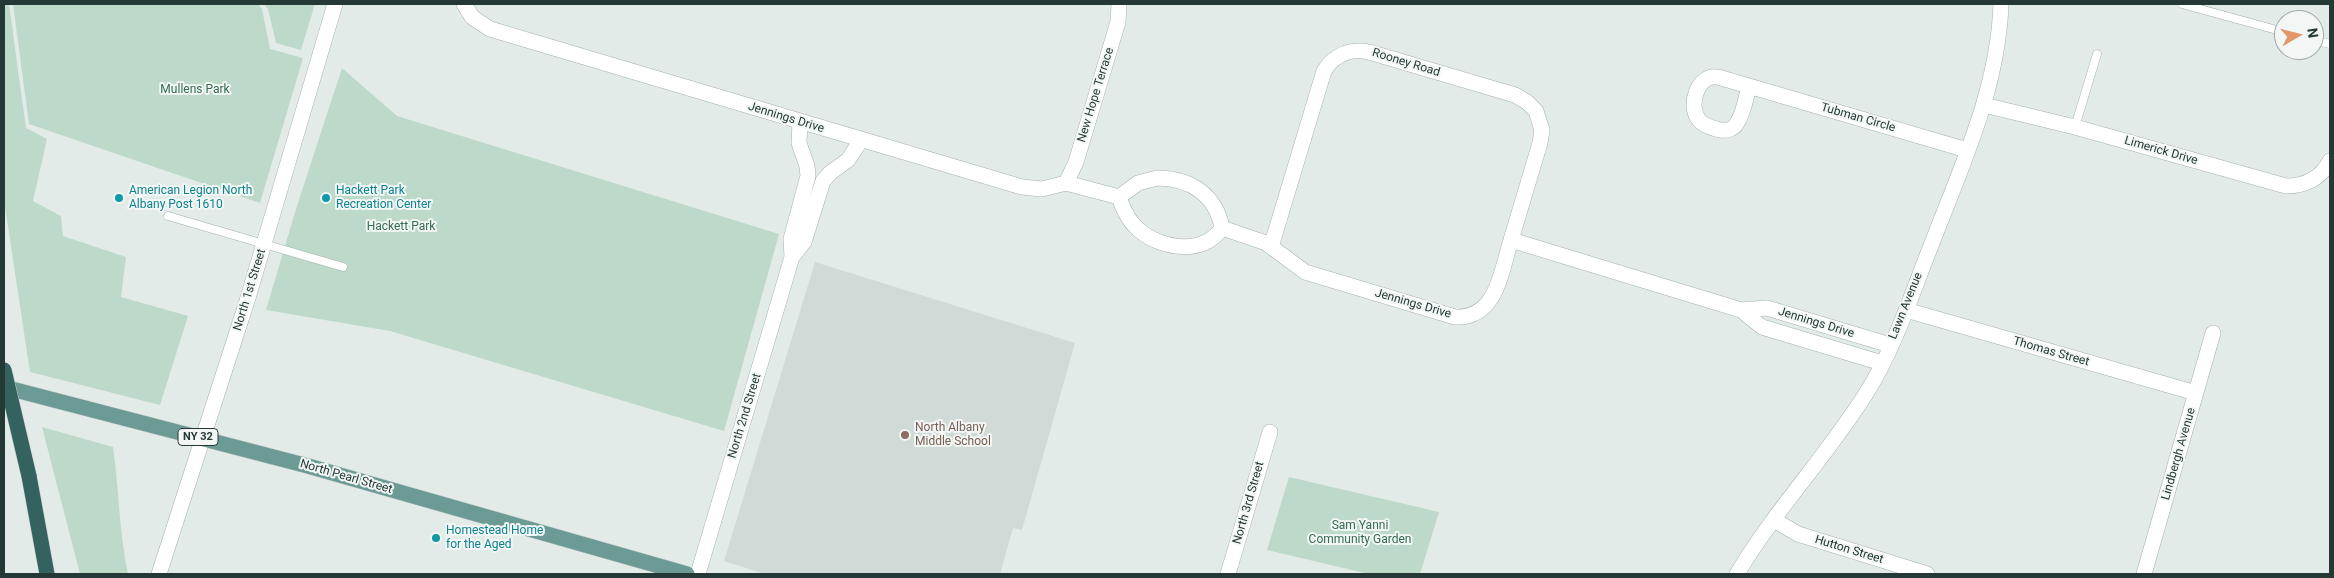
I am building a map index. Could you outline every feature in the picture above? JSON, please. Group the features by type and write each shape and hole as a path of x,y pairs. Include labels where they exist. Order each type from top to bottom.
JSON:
{"highway":[{"path":"4,370 29,476 47,574"}],"main road":[{"name":"North Pearl Street","path":"4,387 308,466 687,574"}],"street":[{"name":"North 1st Street","path":"159,574 264,244 335,4"},
{"name":"Jennings Drive","path":"464,4 472,17 490,28 800,122 1022,187 1042,190 1066,183"},
{"name":"New Hope Terrace","path":"1066,183 1076,162 1118,22 1119,4"},
{"name":"Lawn Avenue","path":"1736,574 1752,549 1853,414 1882,363 1906,310 1984,105 1996,54 2000,4"},
{"name":"Rooney Road","path":"1271,247 1324,71 1337,56 1356,50 1369,52 1515,95 1532,106 1541,123 1542,137 1511,240"},
{"name":"Tubman Circle","path":"1749,86 1967,150"},
{"name":"Limerick Drive","path":"1984,105 2075,127 2286,186 2301,185 2316,178 2330,161"},
{"name":"North 2nd Street","path":"698,574 792,257 791,239 808,176 807,166 799,144 800,122"},
{"name":"North 2nd Street","path":"792,257 804,242 823,181 830,173 848,160 861,140"},
{"path":"1157,178 1178,180 1195,187 1208,197 1217,211 1222,228 1214,237 1196,245 1180,247 1164,245 1138,230 1128,217 1119,197 1132,187 1147,180 1157,178"},
{"path":"1066,183 1119,197"},
{"name":"Jennings Drive","path":"1222,228 1271,247 1300,269 1310,274 1449,316 1462,317 1480,311 1490,302 1511,240 1741,310 1767,308 1890,345"},
{"name":"Jennings Drive","path":"1741,310 1762,327 1882,363"},
{"name":"Thomas Street","path":"1906,310 2196,393"},
{"name":"Lindbergh Avenue","path":"2144,574 2213,333"},
{"name":"North 3rd Street","path":"1228,574 1270,432"},
{"name":"Hutton Street","path":"1774,520 1798,534 1927,574"}],"lane":[{"path":"2182,4 2274,29"},
{"path":"2075,127 2097,54"},
{"path":"168,216 343,267"}],"shaded area":[{"name":"North Albany Middle School","path":"815,262 1075,343 1022,530 1013,528 1000,574 765,574 724,561"}],"green space":[{"path":"4,4 9,4 26,128 47,139 33,201 61,216 63,236 126,257 121,297 188,316 160,405 30,372 4,200"},
{"name":"Mullens Park","path":"13,4 258,4 262,9 270,49 303,58 260,203 29,124"},
{"path":"264,4 315,4 301,50 276,43 268,9"},
{"name":"Hackett Park","path":"342,68 397,116 779,234 724,431 390,331 266,310 296,209"},
{"path":"42,427 113,447 128,574 80,574"},
{"name":"Sam Yanni Community Garden","path":"1289,477 1439,512 1420,574 1369,574 1267,550"}],"place":[{"name":"American Legion North Albany Post 1610","path":"119,198"},
{"name":"Hackett Park Recreation Center","path":"326,198"},
{"name":"North Albany Middle School","path":"905,435"},
{"name":"Homestead Home for the Aged","path":"436,538"}]}
